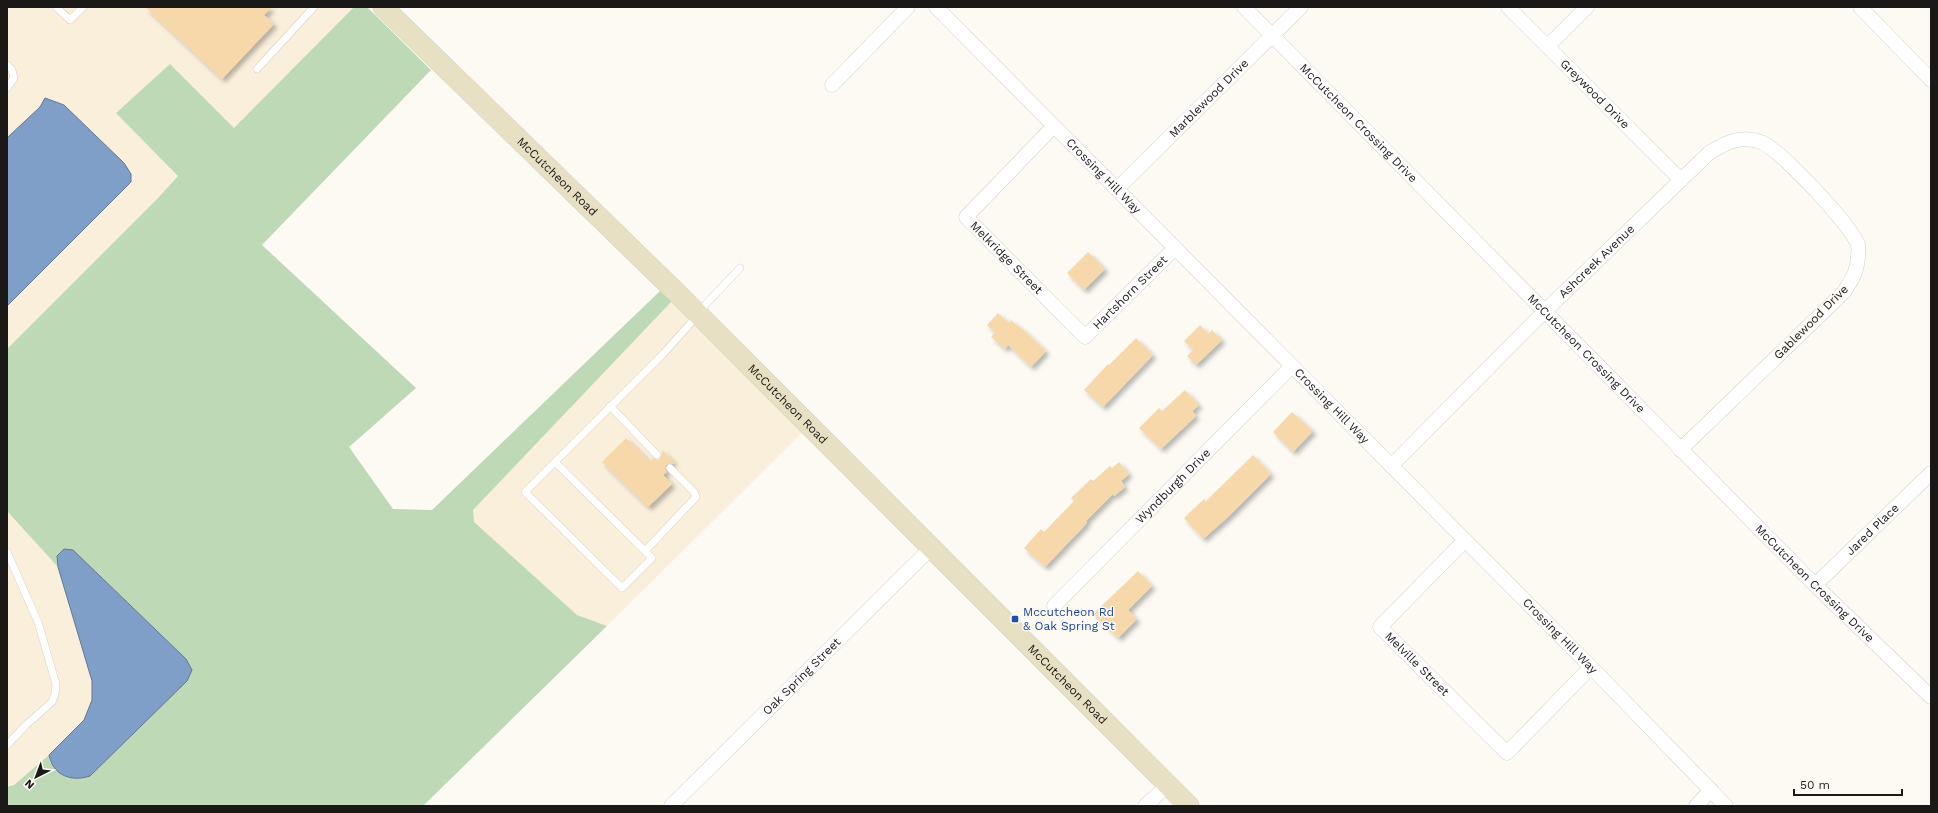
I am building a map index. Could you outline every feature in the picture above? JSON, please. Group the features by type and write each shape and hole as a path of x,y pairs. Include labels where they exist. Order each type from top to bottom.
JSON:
{"main road":[{"name":"McCutcheon Road","path":"383,7 698,315 932,547 1189,806"}],"street":[{"path":"832,84 908,7"},
{"name":"Crossing Hill Way","path":"936,7 1591,667 1726,806"},
{"name":"McCutcheon Crossing Drive","path":"1244,7 1814,585 1931,697"},
{"name":"Marblewood Drive","path":"1117,189 1301,7"},
{"name":"Greywood Drive","path":"1508,7 1681,180"},
{"path":"1548,46 1587,7"},
{"path":"1860,7 1931,80"},
{"name":"Melkridge Street","path":"1054,126 966,217 1085,337"},
{"name":"Ashcreek Avenue","path":"1391,466 1544,312 1681,180 1715,149 1725,142 1744,139"},
{"name":"Gablewood Drive","path":"1680,450 1844,292 1858,271 1858,245 1845,223 1779,154 1763,143 1744,139"},
{"name":"Hartshorn Street","path":"1085,337 1175,248"},
{"name":"Wyndburgh Drive","path":"1054,606 1292,366"},
{"name":"Jared Place","path":"1814,585 1931,473"},
{"name":"Melville Street","path":"1465,540 1380,627 1507,753 1591,667"},
{"name":"Oak Spring Street","path":"671,806 932,547"},
{"path":"1145,806 1168,785"},
{"path":"1696,806 1711,790"}],"lane":[{"path":"56,7 70,20 83,7"},
{"path":"257,69 314,7"},
{"path":"7,65 12,70 14,78 7,88"},
{"path":"555,462 652,558 622,588 525,492 610,406 664,354 706,304 740,268"},
{"path":"610,406 657,455"},
{"path":"645,551 696,497 694,492 670,468"},
{"path":"7,552 38,622 56,684 52,702 26,724 7,745"}],"shaded area":[{"path":"7,7 354,7 234,128 170,64 117,112 178,175 158,198 7,349"},
{"path":"676,296 808,427 607,626 577,615 473,522 473,510"},
{"path":"7,511 58,567 92,681 92,700 84,720 49,755 14,785 7,787"}],"green space":[{"path":"354,7 367,7 431,70 262,245 416,388 349,447 393,509 432,510 660,291 672,301 473,510 474,522 577,615 607,626 423,806 7,806 7,787 14,785 49,755 50,763 186,659 73,550 57,556 58,567 7,511 7,349 158,198 178,176 116,113 170,64 234,128"}],"water":[{"path":"45,98 64,105 124,163 131,174 131,182 7,306 7,138 40,107"},
{"path":"64,549 73,550 186,659 192,670 187,681 90,776 83,778 70,778 64,776 55,768 49,755 84,720 92,700 92,681 58,567 57,556"}],"building":[{"path":"145,7 272,7 264,15 274,24 222,79"},
{"path":"1088,252 1105,269 1084,290 1067,273"},
{"path":"998,313 1009,323 1011,320 1046,351 1031,367 1008,345 1005,349 991,337 995,333 987,325"},
{"path":"1200,325 1208,334 1212,330 1222,340 1196,365 1187,356 1193,350 1184,341"},
{"path":"1136,338 1153,355 1103,407 1084,390 1108,364 1109,365"},
{"path":"1185,390 1199,405 1192,411 1196,416 1161,449 1139,428 1159,408 1162,411"},
{"path":"1292,412 1313,431 1293,452 1273,432"},
{"path":"626,438 650,462 653,458 658,460 661,458 662,450 675,463 666,465 665,469 667,472 663,475 672,484 648,507 602,462"},
{"path":"1253,455 1271,474 1228,517 1203,539 1184,518 1204,499 1206,501"},
{"path":"1119,462 1129,474 1121,481 1125,487 1114,496 1113,494 1086,521 1087,523 1045,567 1024,548 1041,529 1044,532 1074,501 1071,498 1091,479 1093,481 1110,466 1112,468"},
{"path":"1138,571 1152,586 1128,610 1137,619 1118,638 1093,614"}],"place":[{"name":"Mccutcheon Rd & Oak Spring St","path":"1015,619"}]}
